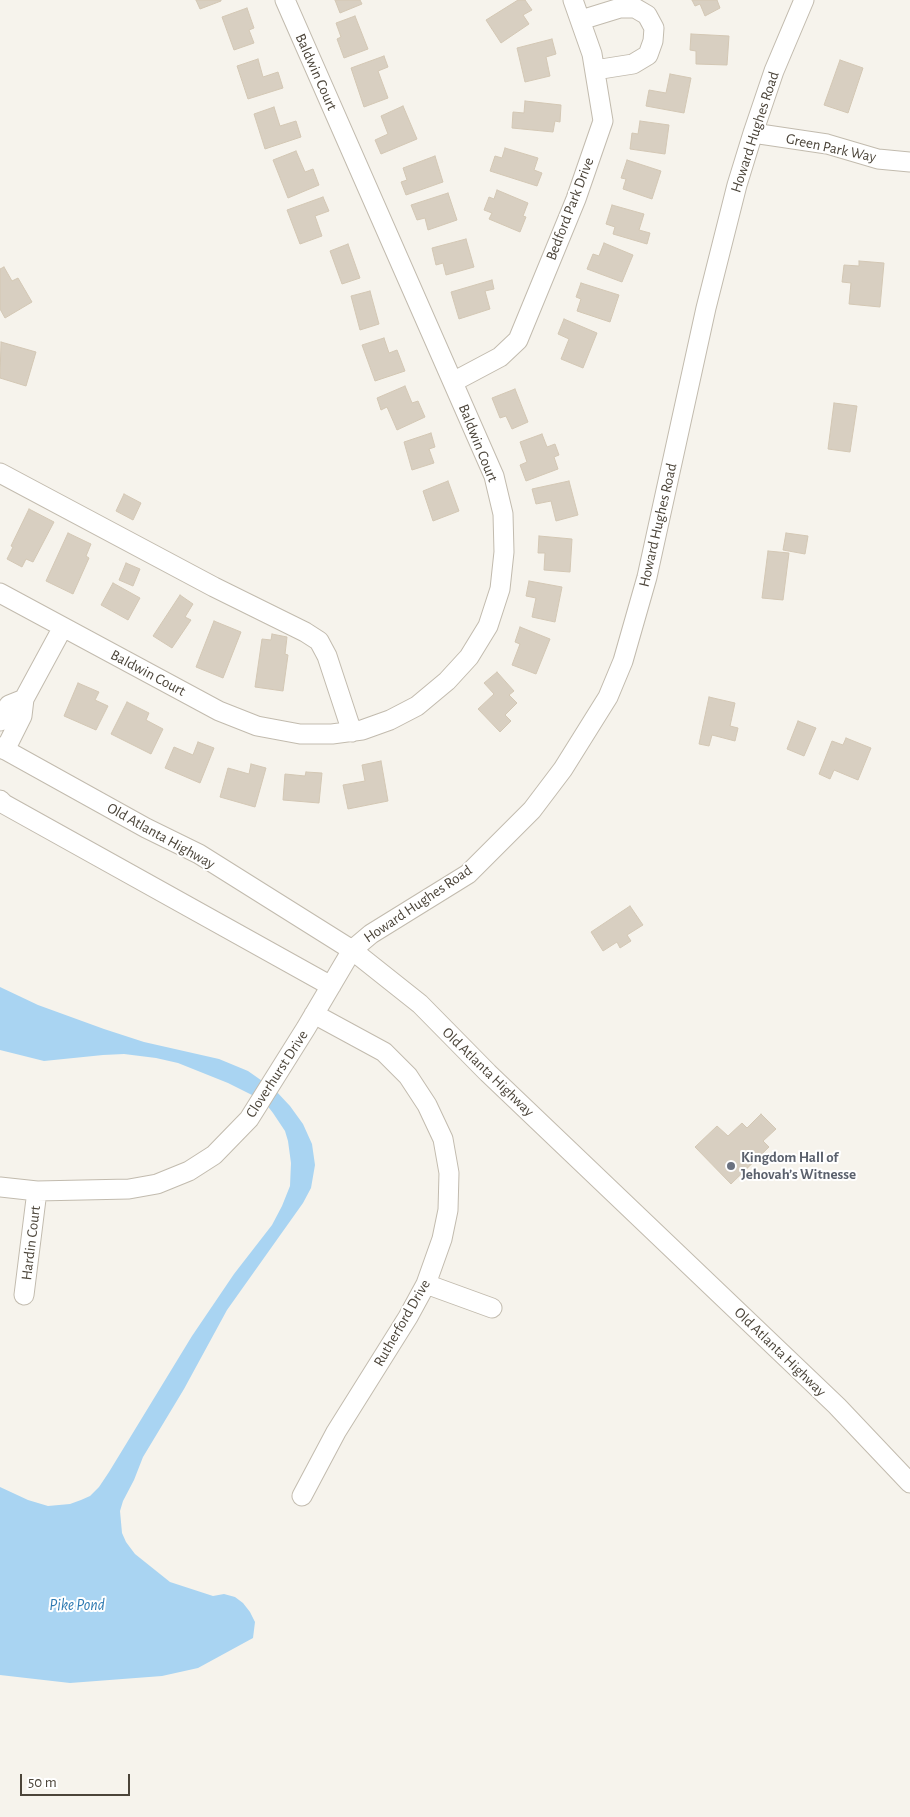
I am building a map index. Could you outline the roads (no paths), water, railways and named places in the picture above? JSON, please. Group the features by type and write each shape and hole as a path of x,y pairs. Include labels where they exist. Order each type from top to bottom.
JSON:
{"street":[{"name":"Baldwin Court","path":"0,593 219,711 257,726 300,734 352,732 390,720 417,706 447,681 469,657 488,626 500,589 504,552 503,514 494,476 285,0"},
{"name":"Bedford Park Drive","path":"453,382 500,357 518,340 576,199 603,120 592,54 573,0"},
{"name":"Howard Hughes Road","path":"352,950 370,934 468,874 502,842 532,810 563,769 608,697 622,661 644,586 706,308 738,185 774,71 804,0"},
{"path":"580,20 620,8 635,8 647,16 654,28 653,42 648,55 633,64 595,70"},
{"name":"Green Park Way","path":"753,133 827,144 878,159 910,162"},
{"path":"0,473 319,641 327,656 352,732"},
{"path":"3,748 22,716 24,699 63,627"},
{"path":"0,721 9,705 24,699"},
{"name":"Old Atlanta Highway","path":"3,748 146,828 199,854 352,950 420,1004 488,1073 837,1406 910,1483"},
{"path":"0,800 4,804 331,986"},
{"name":"Cloverhurst Drive","path":"0,1188 37,1191 129,1189 157,1184 198,1166 214,1155 249,1119 352,950"},
{"name":"Rutherford Drive","path":"302,1496 336,1432 408,1317 426,1284 442,1240 448,1210 449,1173 443,1139 426,1105 408,1076 384,1052 314,1014"},
{"name":"Hardin Court","path":"24,1295 37,1191"},
{"path":"426,1284 492,1308"}],"water":[{"name":"Pike Pond","path":"0,987 38,1005 104,1029 144,1042 219,1059 248,1071 275,1090 290,1106 303,1124 312,1144 315,1165 311,1188 303,1203 227,1310 184,1389 143,1457 120,1511 122,1533 135,1554 170,1582 213,1596 224,1594 235,1597 243,1603 255,1622 253,1638 198,1668 162,1676 70,1683 0,1675 0,1487 28,1500 48,1506 70,1504 81,1500 90,1496 99,1487 192,1336 234,1274 272,1225 290,1186 291,1163 288,1141 285,1131 273,1113 258,1098 228,1083 178,1063 124,1054 44,1061 0,1050"}],"place":[{"name":"Kingdom Hall of Jehovah’s Witnesse","path":"731,1166"}]}
